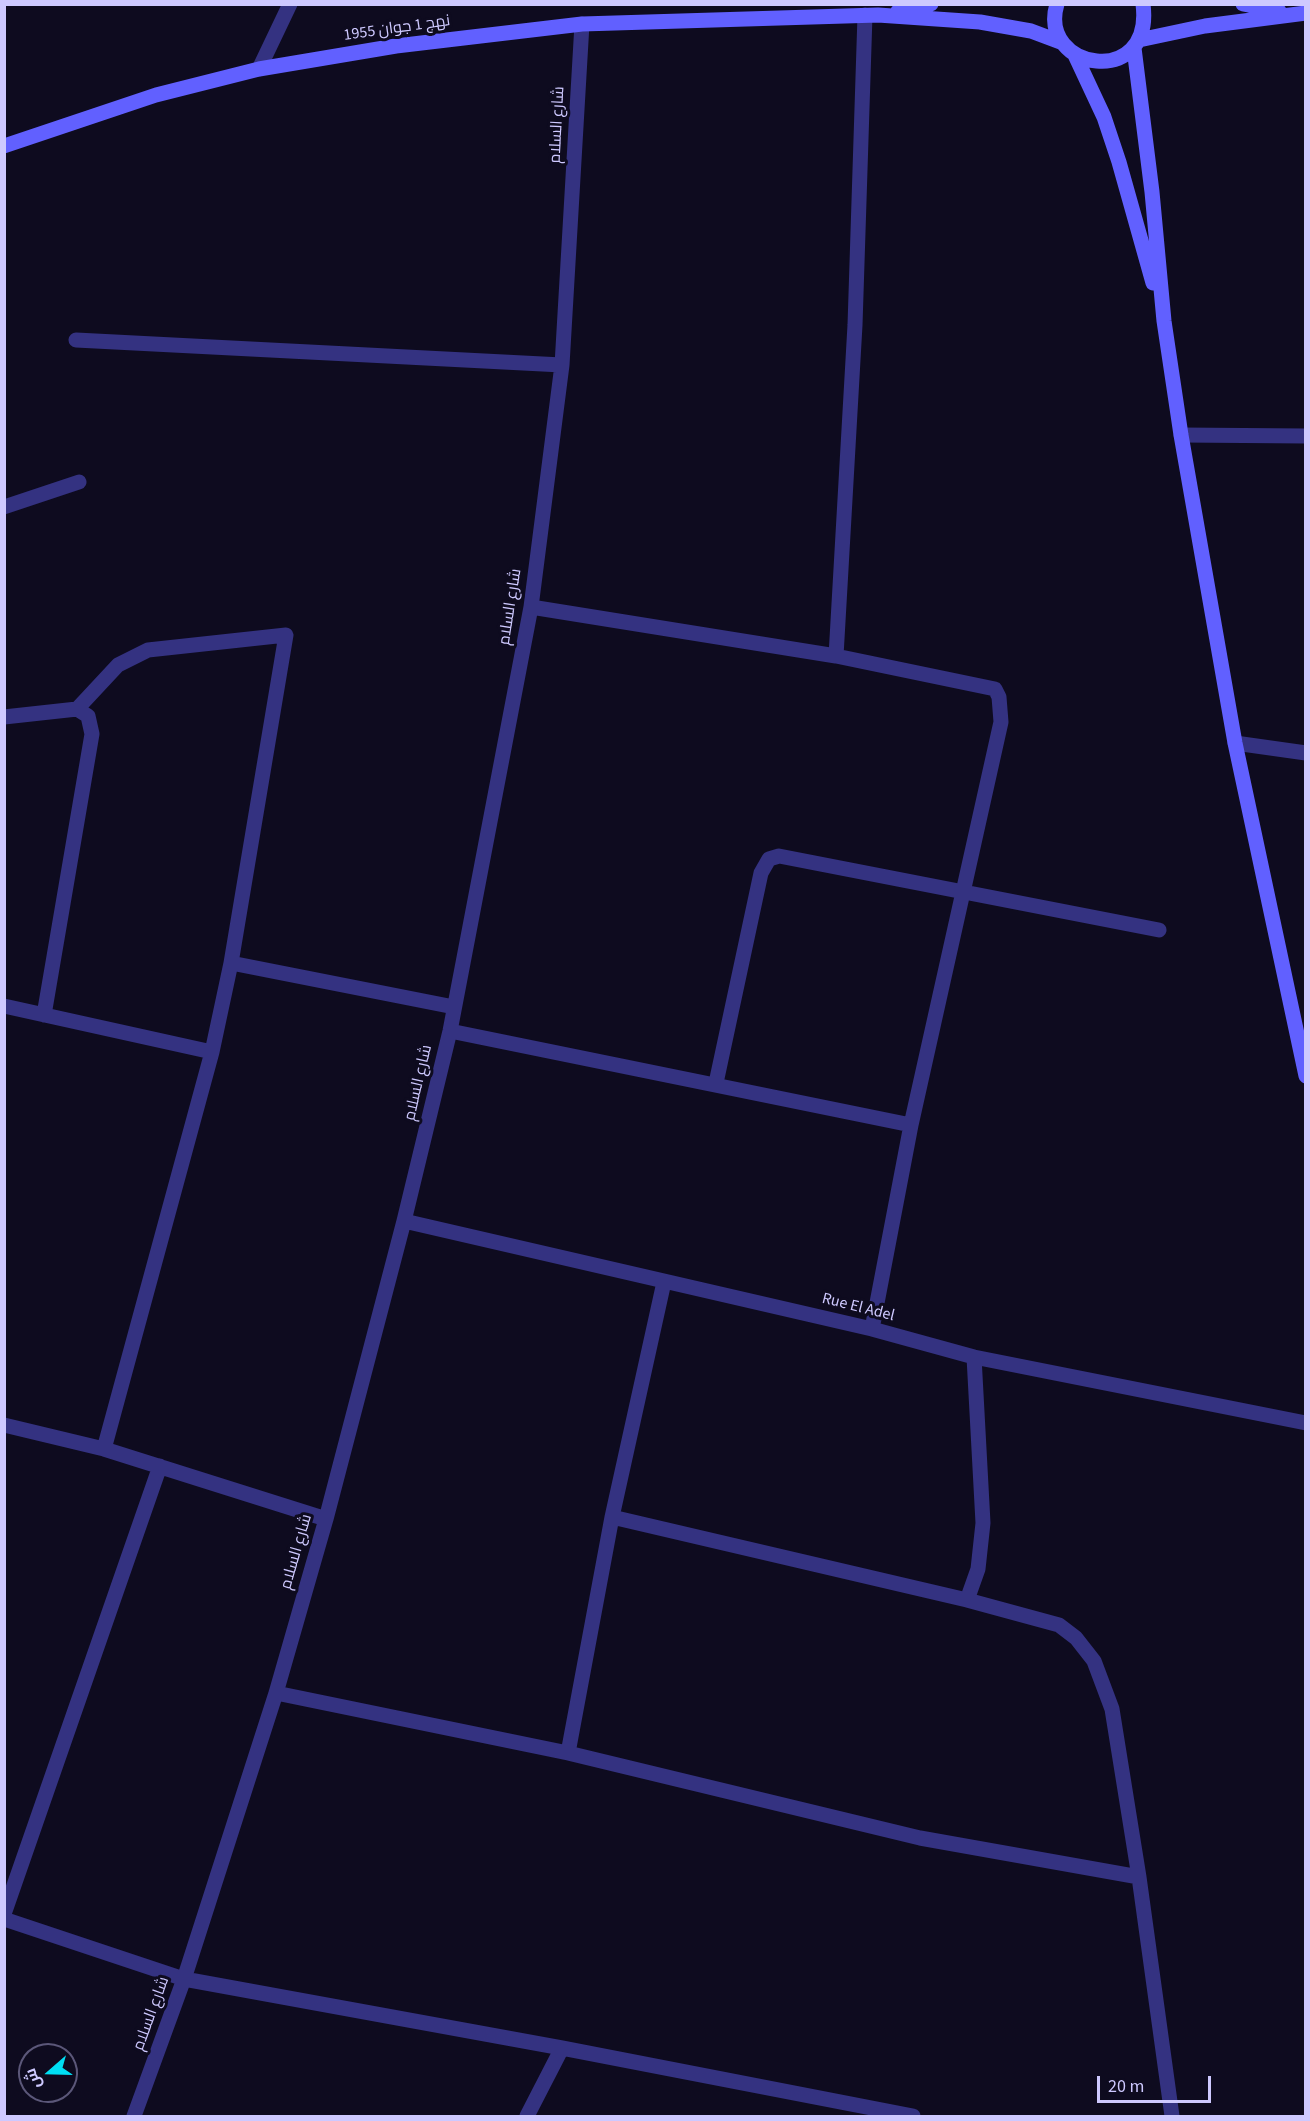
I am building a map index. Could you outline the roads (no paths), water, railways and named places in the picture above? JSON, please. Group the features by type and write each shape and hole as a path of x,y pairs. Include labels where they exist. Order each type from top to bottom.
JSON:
{"main road":[{"name":"نهج 1 جوان 1955","path":"872,15 931,4"},
{"path":"1057,4 1055,26 1063,43 1075,56 1104,117 1164,321"},
{"path":"1143,4 1145,21 1137,44 1164,321 1181,435 1234,743 1305,1076"},
{"path":"1243,4 1298,13"},
{"path":"1075,56 1090,62 1106,62 1121,57 1137,44 1205,26 1298,13"},
{"name":"نهج 1 جوان 1955","path":"4,146 156,95 259,69 396,46 582,24 872,15 980,22 1031,31 1063,43"}],"street":[{"path":"259,69 290,4"},
{"path":"836,656 872,15"},
{"name":"شارع السلام","path":"134,2116 184,1979 276,1693 326,1519 404,1221 450,1030 531,607 562,365 582,24"},
{"path":"76,340 562,365"},
{"path":"1181,435 1305,436"},
{"path":"4,507 79,482"},
{"path":"531,607 836,656 994,689 1000,703 1001,722 911,1125 872,1329"},
{"path":"77,710 118,665 148,650 286,635 231,963 212,1052 104,1449"},
{"path":"4,717 77,710 88,716 92,734 44,1015"},
{"path":"1234,743 1305,753"},
{"path":"716,1083 761,873 769,859 779,856 1159,930"},
{"path":"231,963 454,1007"},
{"path":"4,1006 212,1052"},
{"path":"450,1030 911,1125"},
{"name":"Rue El Adel","path":"404,1221 872,1329 974,1357 1305,1423"},
{"path":"568,1753 612,1517 664,1282"},
{"path":"967,1600 978,1569 983,1523 974,1357"},
{"path":"4,1425 104,1449 326,1519"},
{"path":"4,1914 160,1466"},
{"path":"612,1517 967,1600 1059,1624 1076,1638 1094,1661 1112,1709 1139,1877 1172,2116"},
{"path":"276,1693 568,1753 920,1838 1139,1877"},
{"path":"4,1919 184,1979 562,2048 856,2112 913,2116"},
{"path":"527,2116 562,2048"}]}
